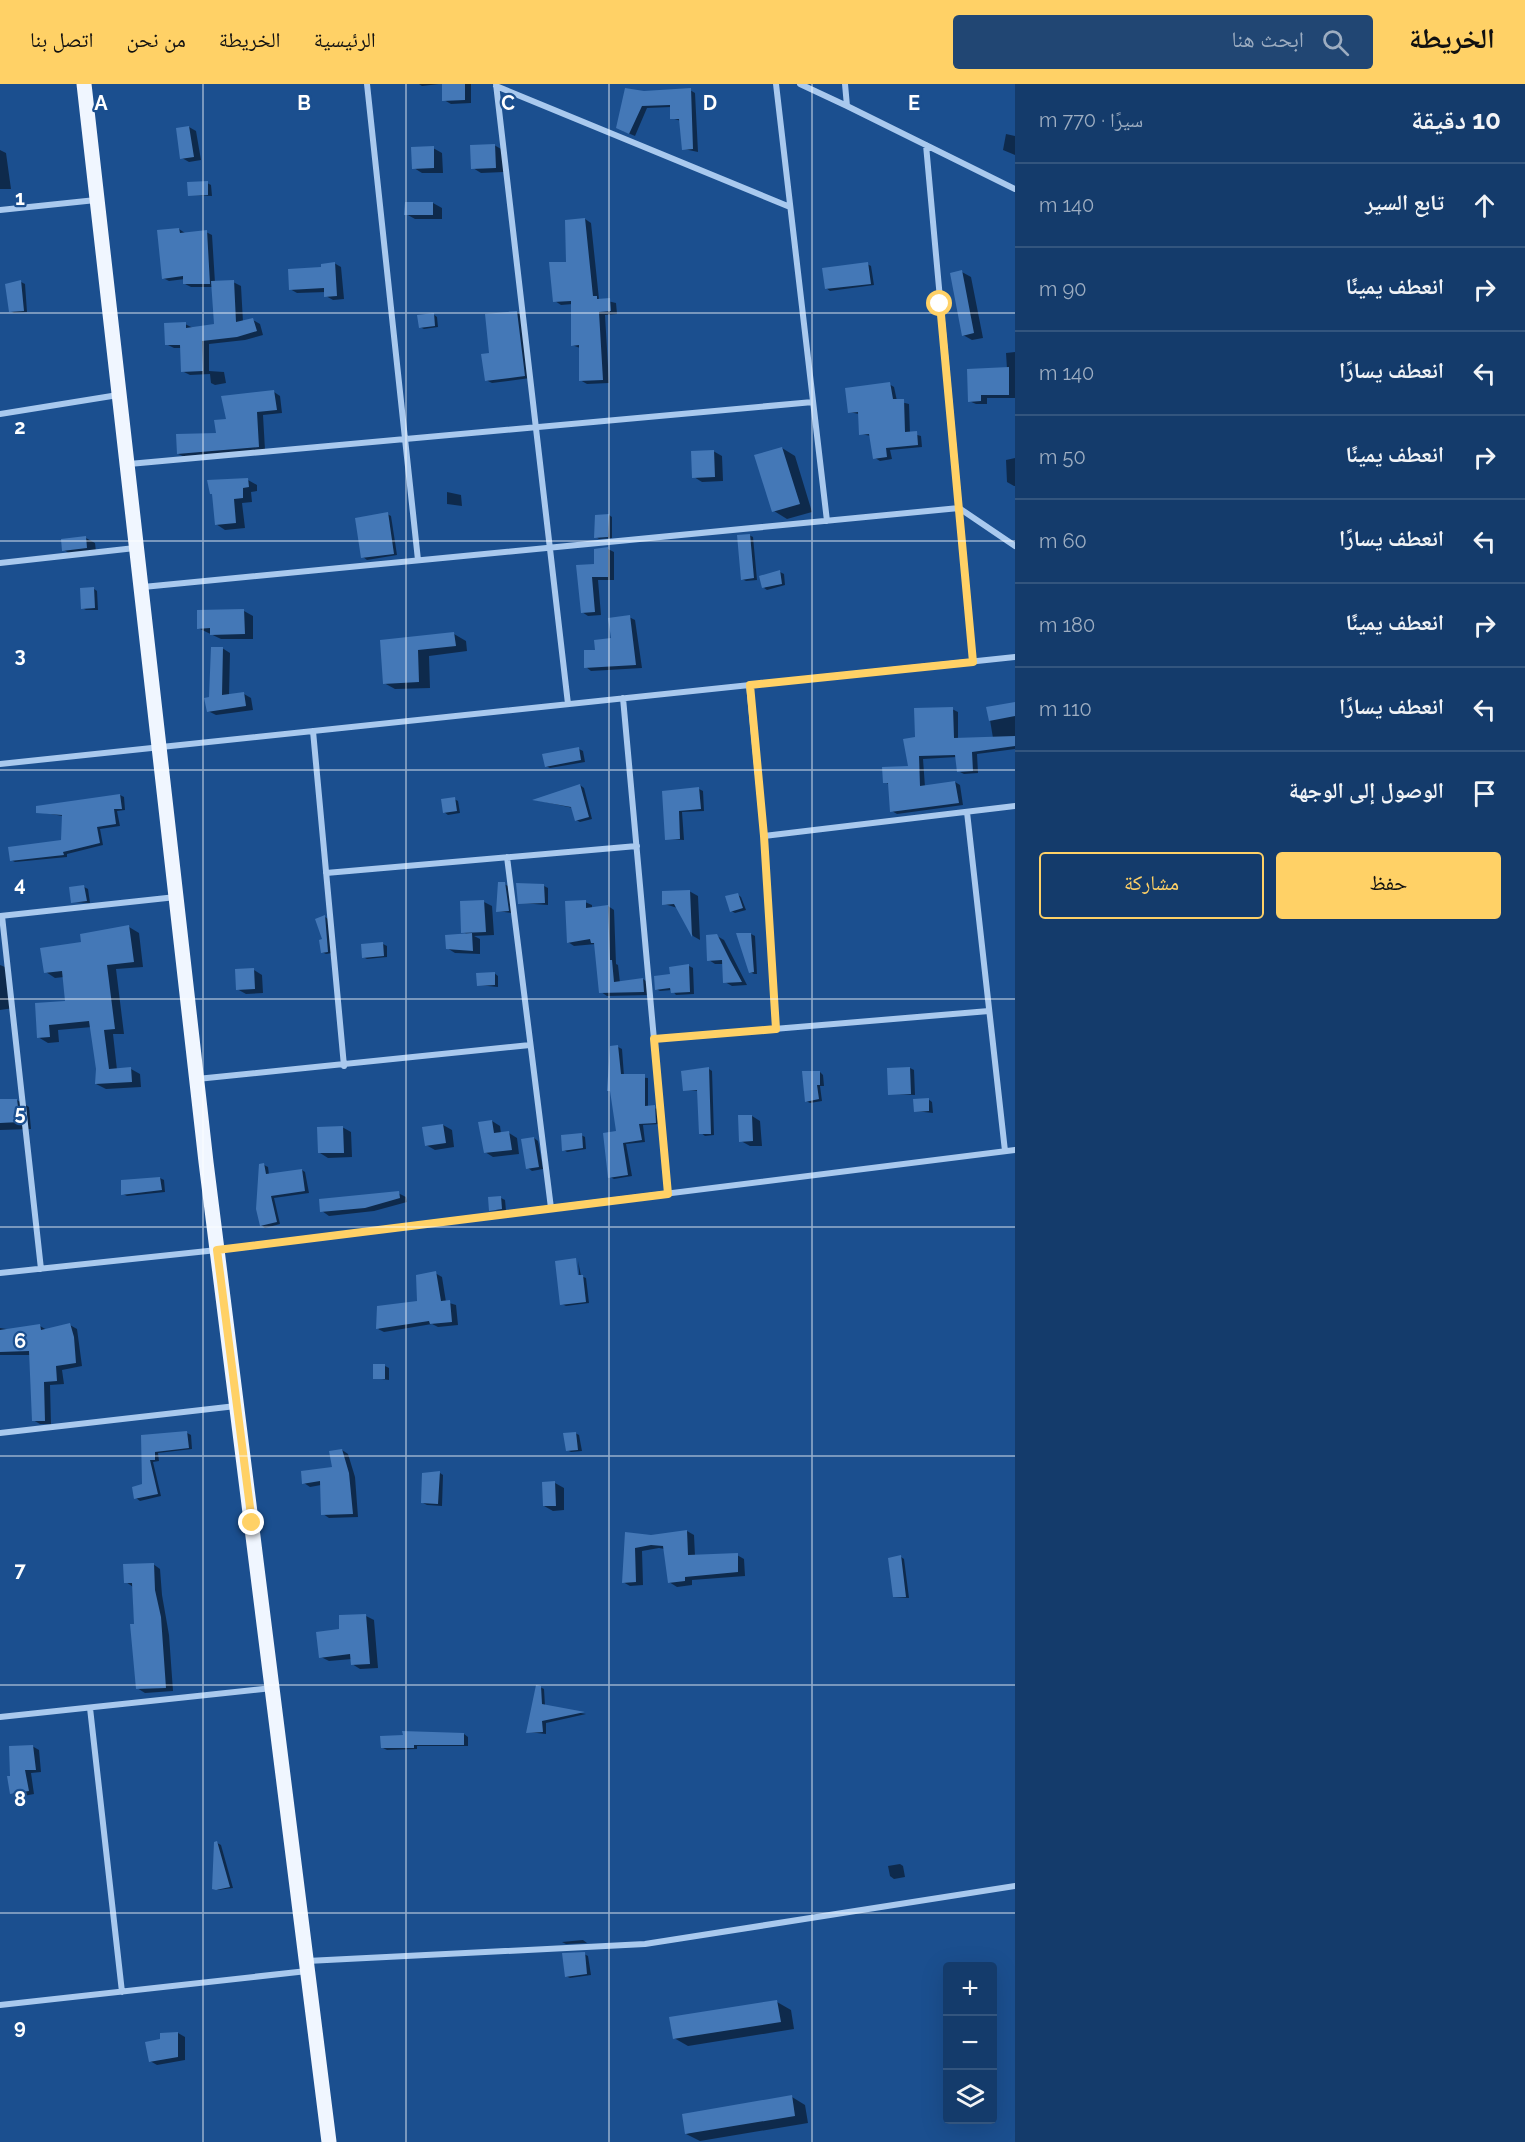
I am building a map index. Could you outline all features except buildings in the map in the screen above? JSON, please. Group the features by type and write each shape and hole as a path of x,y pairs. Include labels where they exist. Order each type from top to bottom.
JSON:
{"main road":[{"path":"84,84 217,1250 329,2142"}],"street":[{"path":"367,84 418,560"},
{"path":"776,84 827,521"},
{"path":"800,84 1015,189"},
{"path":"845,84 848,106"},
{"path":"568,704 496,85 790,207"},
{"path":"926,145 973,662"},
{"path":"0,210 97,200"},
{"path":"0,414 119,395"},
{"path":"127,465 813,402"},
{"path":"140,587 959,508 1015,546"},
{"path":"0,563 136,548"},
{"path":"0,764 1015,657"},
{"path":"750,685 764,836 776,1029"},
{"path":"623,698 668,1194"},
{"path":"313,731 344,1065"},
{"path":"764,836 1015,807"},
{"path":"967,812 1005,1151"},
{"path":"326,873 637,846"},
{"path":"507,857 551,1208"},
{"path":"41,1269 1,916 176,896"},
{"path":"654,1039 989,1011"},
{"path":"197,1079 530,1045"},
{"path":"0,1273 217,1250 1015,1150"},
{"path":"0,1433 237,1406"},
{"path":"0,1717 272,1688"},
{"path":"90,1708 122,1992"},
{"path":"0,2005 122,1992 307,1966 645,1944 1015,1886"}],"route":[{"path":"252,1523 217,1250 668,1194 654,1039 776,1029 764,836 750,685 973,662 940,304"}]}
